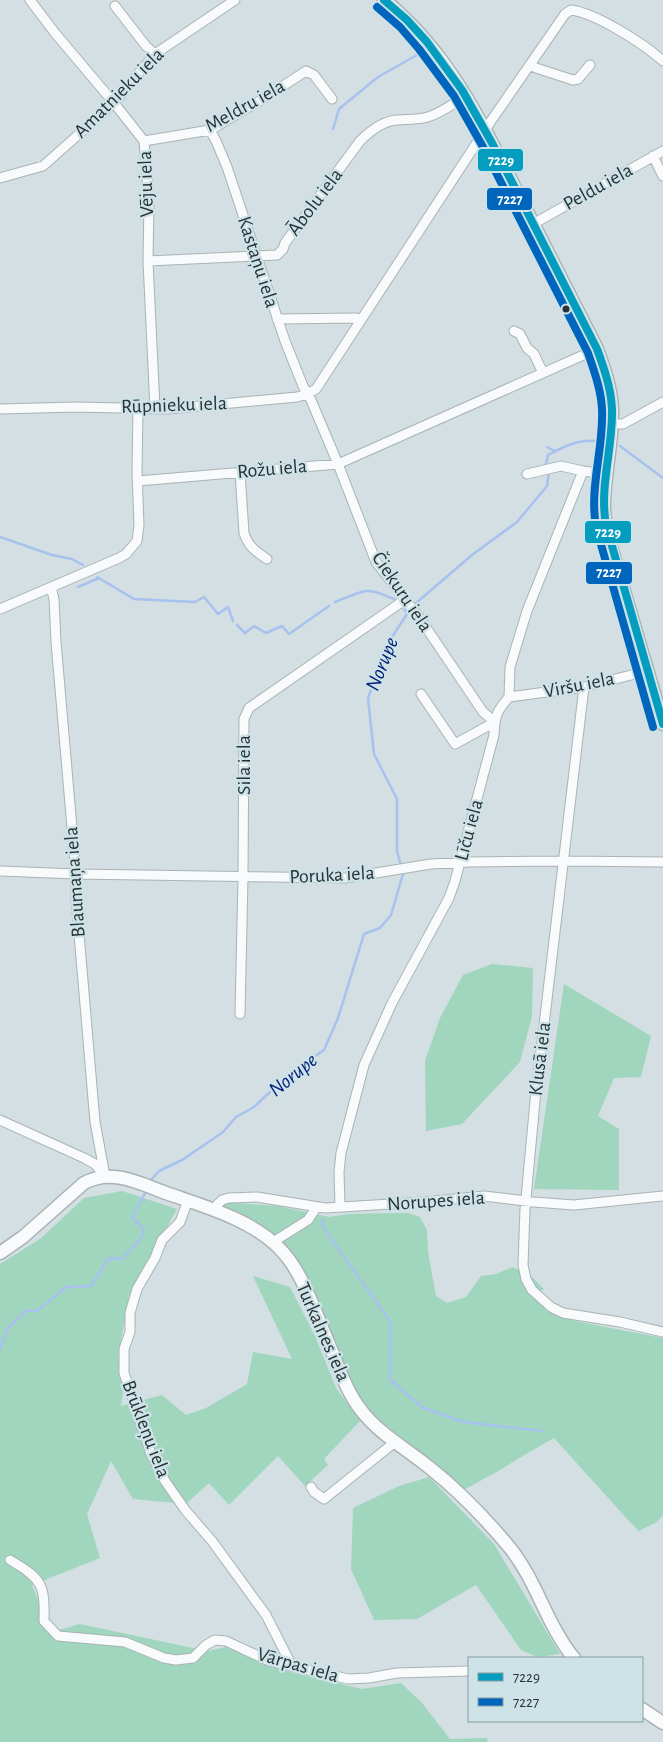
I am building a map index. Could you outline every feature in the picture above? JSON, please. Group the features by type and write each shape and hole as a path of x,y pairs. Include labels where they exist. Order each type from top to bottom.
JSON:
{"main road":[{"path":"384,0 427,42 466,96 533,224 604,368 611,395 612,424 604,503 609,540 663,724"},
{"name":"Turkalnes iela","path":"0,1253 23,1237 84,1183 93,1178 105,1176 124,1178 188,1200 243,1223 273,1242 281,1249 296,1271 359,1409 369,1420 431,1468 466,1500 511,1549 532,1584 559,1637 573,1657"},
{"path":"643,1710 663,1723"}],"street":[{"name":"Amatnieku iela","path":"0,178 43,166 114,103 155,54 235,0"},
{"name":"Vēju iela","path":"32,1 76,60 144,141 149,201 148,261 155,409"},
{"path":"115,6 146,46 155,54"},
{"path":"307,394 316,389 485,130 564,14 571,10 587,15 632,38 663,61"},
{"path":"530,65 573,80 578,79 590,66"},
{"name":"Meldru iela","path":"144,141 210,130 306,71 314,75 332,99"},
{"name":"Ābolu iela","path":"148,261 277,255 360,141 369,132 387,122 422,119 432,116 466,96"},
{"name":"Kastaņu iela","path":"210,130 227,166 277,319 307,394"},
{"name":"Peldu iela","path":"533,224 663,151"},
{"path":"653,156 663,176"},
{"path":"277,319 361,319"},
{"path":"514,331 520,334 527,348 534,354 543,373"},
{"name":"Rožu iela","path":"138,481 338,464 596,349"},
{"name":"Rūpnieku iela","path":"0,409 76,407 155,409 297,397 307,394"},
{"name":"Čiekuru iela","path":"307,394 338,464 376,562 406,599 483,712 495,722"},
{"path":"612,424 623,424 663,402"},
{"path":"0,609 119,558 137,541 139,525 136,440 138,408"},
{"path":"527,474 561,466 606,474"},
{"path":"509,698 510,667 527,611 584,471"},
{"path":"240,472 244,533 252,549 267,559"},
{"name":"Blaumaņa iela","path":"51,587 54,599 89,1060 95,1122 105,1176"},
{"name":"Sila iela","path":"240,1014 244,719 249,708 406,599"},
{"name":"Viršu iela","path":"509,698 584,687 647,671"},
{"name":"Klusā iela","path":"584,687 536,1093 526,1200 523,1251 524,1274 532,1290 540,1299 563,1313 620,1322 663,1332"},
{"path":"421,694 455,744 495,722"},
{"name":"Līču iela","path":"340,1207 339,1172 341,1153 364,1065 392,1004 449,898 461,863 494,735 498,709 509,698"},
{"name":"Poruka iela","path":"0,871 243,878 345,878 432,864 564,861 663,862"},
{"path":"0,1120 95,1164 105,1176"},
{"name":"Norupes iela","path":"215,1211 217,1205 222,1200 229,1198 274,1199 316,1208 424,1202 484,1196 574,1205 663,1196"},
{"name":"Brūkleņu iela","path":"188,1200 180,1222 162,1240 155,1258 137,1289 130,1313 130,1332 124,1349 124,1373 151,1454 165,1481 266,1614 292,1666"},
{"path":"273,1242 308,1220 316,1208"},
{"path":"311,1487 314,1492 324,1499 395,1442"},
{"name":"Vārpas iela","path":"10,1560 30,1572 42,1585 44,1621 58,1636 125,1642 164,1658 176,1660 193,1658 206,1646 220,1640 269,1661 348,1680 398,1674 468,1671"}],"green space":[{"path":"492,964 533,968 532,1016 520,1062 462,1124 426,1131 425,1061 440,1018 463,975"},
{"path":"564,984 651,1036 641,1077 614,1078 598,1116 619,1129 619,1190 534,1189"},
{"path":"122,1191 177,1209 129,1296 118,1358 125,1380 121,1406 162,1395 186,1415 206,1408 247,1384 253,1352 292,1359 253,1276 290,1287 315,1336 336,1388 360,1421 324,1459 328,1465 305,1486 278,1456 229,1505 209,1483 186,1504 133,1499 111,1461 87,1514 100,1558 32,1585 52,1632 80,1624 207,1651 226,1647 279,1669 362,1689 401,1683 422,1703 450,1739 487,1738 488,1742 0,1742 0,1264 40,1239 84,1198"},
{"path":"196,1200 278,1206 329,1217 349,1214 408,1213 420,1217 427,1230 428,1252 436,1296 447,1303 466,1297 481,1276 496,1274 513,1267 532,1277 544,1289 535,1293 551,1307 545,1310 575,1321 663,1338 663,1515 657,1522 639,1531 554,1438 465,1489 368,1411 347,1381 289,1255"},
{"path":"429,1477 494,1544 560,1654 537,1657 521,1650 476,1585 417,1619 374,1620 351,1569 353,1508 399,1486"}],"waterway":[{"path":"333,129 339,109 378,77 417,55"},
{"name":"Norupe","path":"546,464 548,455 559,449 577,442 596,441"},
{"name":"Norupe","path":"620,446 663,478"},
{"path":"547,447 555,451"},
{"name":"Norupe","path":"415,604 472,555 517,522 547,486 549,471"},
{"path":"0,537 52,555 72,559 83,565"},
{"path":"97,577 134,599 195,602 204,597 218,614 228,607 233,621"},
{"path":"78,587 99,578"},
{"path":"335,602 366,591 377,592 394,599"},
{"path":"237,625 245,633 254,626 266,633 282,626 289,634 329,606"},
{"name":"Norupe","path":"403,607 407,614"},
{"name":"Norupe","path":"401,865 397,851 397,799 374,754 368,698 392,637 409,611"},
{"name":"Norupe","path":"150,1181 159,1171 182,1160 223,1132 236,1117 254,1107 290,1073 296,1072 301,1066 324,1050 338,1018 364,934 380,928 391,915 403,874"},
{"name":"Norupe","path":"0,1349 7,1329 26,1311 37,1311 66,1287 91,1286 107,1260 113,1258 122,1259 140,1240 144,1229 132,1218 145,1193"},
{"path":"323,1219 322,1223 327,1233 390,1321 390,1380 423,1408 464,1422 542,1431"}],"transit line":[{"name":"7229","path":"384,0 407,20 427,42 462,90 492,143 597,349 609,386 612,409 604,496 606,525 663,724"},
{"name":"7227","path":"377,7 400,27 454,96 483,147 588,353 599,387 602,409 601,438 594,497 596,527 653,727"}]}
